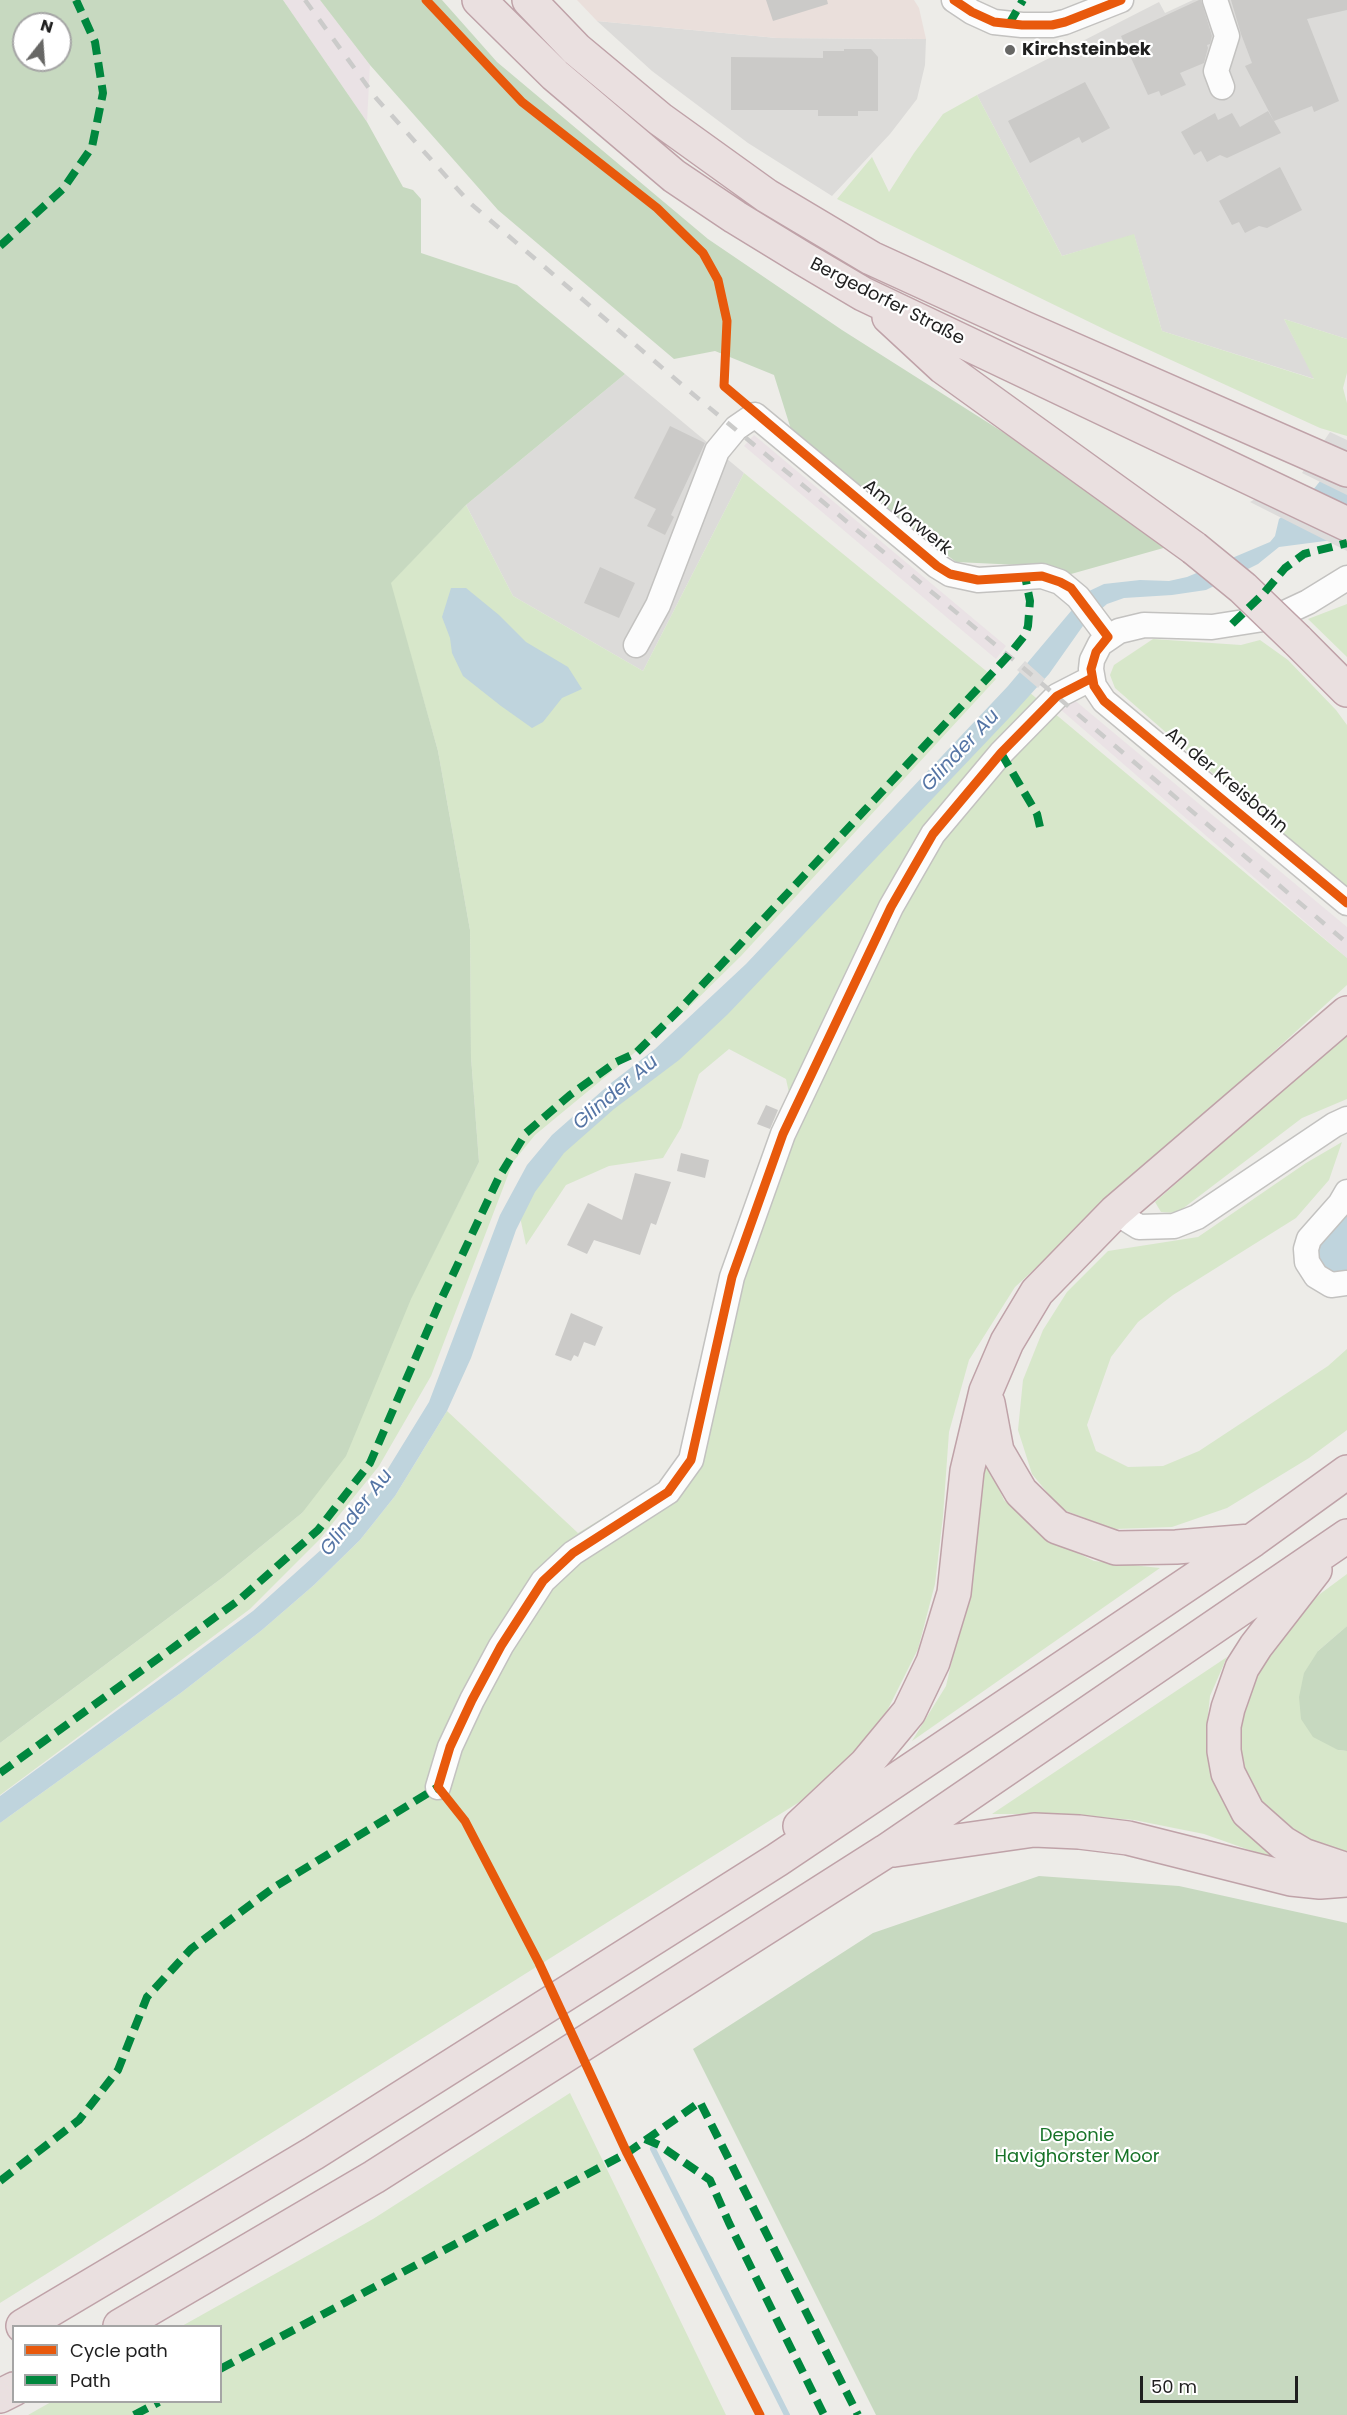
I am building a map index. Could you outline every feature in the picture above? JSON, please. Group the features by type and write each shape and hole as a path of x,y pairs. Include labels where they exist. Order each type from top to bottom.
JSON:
{"highway":[{"name":"Bergedorfer Straße","path":"479,0 555,75 674,176 744,223 863,294 1347,524"},
{"name":"Bergedorfer Straße","path":"529,0 576,49 660,119 767,196 871,258 1347,470"},
{"path":"863,294 943,367 1194,548 1243,588 1347,690"},
{"path":"777,1860 803,1822 866,1764 909,1712 933,1662 954,1593 967,1471 986,1391 1007,1342 1037,1292 1115,1212 1347,1013"},
{"path":"986,1391 997,1451 1021,1492 1057,1527 1116,1548 1176,1547 1252,1540"},
{"path":"25,2325 314,2153 777,1860 1252,1540 1347,1472"},
{"path":"122,2325 374,2177 886,1851 1340,1541"},
{"path":"1340,1541 1256,1646 1242,1668 1233,1687 1224,1726 1224,1750 1228,1773 1248,1812 1283,1843 1304,1855 1347,1869"},
{"path":"886,1851 1034,1830 1079,1832 1128,1838 1292,1879 1320,1882 1347,1880"}],"street":[{"path":"954,0 972,12 994,22 1022,25 1052,25 1065,22 1121,0"},
{"path":"1215,0 1227,36 1216,71 1222,87"},
{"name":"Am Vorwerk","path":"636,645 658,605 717,451 736,428 755,415 937,566 950,574 978,580 1042,576 1060,582 1078,597 1101,627"},
{"path":"438,1787 450,1747 472,1700 501,1646 543,1581 573,1553 668,1492 691,1460 732,1277 783,1134 891,907 933,834 1001,753 1057,696 1092,678 1092,660 1101,644 1101,627 1119,631 1144,625 1212,627 1276,617 1308,603 1347,578"},
{"name":"An der Kreisbahn","path":"1092,678 1104,700 1347,903"},
{"path":"1115,1212 1139,1227 1174,1226 1197,1217 1334,1125 1347,1119"},
{"path":"1347,1192 1340,1204 1309,1239 1306,1249 1307,1262 1316,1276 1331,1285 1347,1283"}],"shaded area":[{"path":"283,0 320,0 370,65 367,122"},
{"path":"577,0 914,0 919,8 926,39 777,38 597,21"},
{"path":"1193,0 1347,0 1347,339 1284,319 1315,379 1162,331 1134,235 1062,256 977,95 1159,2 1165,13"},
{"path":"597,21 777,38 926,39 925,65 917,99 890,134 832,196 748,143 652,71"},
{"path":"625,374 744,473 643,671 513,596 466,505"},
{"path":"754,435 1006,646 996,659 744,446"},
{"path":"1072,698 1347,927 1347,958 1060,709"}],"green space":[{"path":"0,0 283,0 367,122 403,187 413,190 421,199 421,253 517,285 625,374 466,505 391,583 438,751 470,930 471,1057 479,1162 411,1299 346,1456 302,1513 222,1578 0,1743"},
{"path":"320,0 442,0 497,62 708,239 842,330 1028,448 1167,547 1071,574 1019,565 956,562 793,436 774,375 715,351 674,359 498,210 370,65"},
{"path":"977,95 1062,256 1134,234 1162,331 1314,379 1284,319 1347,339 1347,373 1343,388 1347,403 1347,436 1320,428 1112,333 837,199 872,157 889,192 943,114"},
{"path":"744,473 996,679 741,956 685,1011 535,1135 513,1162 431,1376 379,1466 319,1540 250,1609 0,1795 0,1743 222,1578 302,1513 479,1162 471,1057 470,930 438,751 390,583 466,505 513,596 643,671"},
{"path":"1347,604 1347,657 1308,619"},
{"path":"1153,639 1241,645 1260,640 1288,660 1336,710 1347,725 1347,890 1115,688 1110,675 1114,665"},
{"path":"1029,692 1347,958 1347,985 1015,1287 969,1360 949,1432 935,1584 918,1649 877,1731 801,1801 0,2303 0,1823 182,1692 262,1630 314,1585 360,1540 395,1496 447,1411 578,1533 657,1485 683,1454 705,1356 797,1130 786,1079 729,1049 699,1074 681,1128 663,1158 609,1166 566,1185 526,1245 520,1217 544,1164 651,1076"},
{"path":"1347,1034 1347,1099 1302,1118 1177,1213 1161,1212 1155,1202"},
{"path":"1342,1142 1329,1180 1296,1218 1173,1295 1138,1322 1111,1357 1087,1425 1096,1451 1128,1467 1163,1466 1199,1451 1328,1366 1347,1349 1347,1430 1309,1458 1227,1508 1172,1527 1114,1529 1061,1509 1032,1474 1018,1430 1023,1380 1043,1330 1067,1292 1108,1251 1198,1237 1306,1163"},
{"path":"982,1452 1004,1500 1043,1536 1094,1561 1160,1568 912,1741 946,1686 959,1631"},
{"path":"1347,1574 1347,1626 1318,1651 1338,1750 1347,1751 1347,1854 1298,1839 1247,1788 1236,1748 1248,1682 1297,1615"},
{"path":"1347,1626 1347,1751 1338,1750 1313,1737 1301,1719 1299,1697 1304,1673 1318,1651"},
{"path":"1227,1657 1210,1696 1206,1733 1213,1782 1234,1817 1272,1858 1204,1834 1134,1820 1066,1814 992,1814"},
{"name":"Deponie Havighorster Moor","path":"1039,1876 1179,1886 1347,1923 1347,2415 876,2415 693,2049 873,1933"},
{"path":"570,2093 726,2415 28,2415 49,2403 222,2403 222,2325 184,2325 373,2219"}],"water":[{"name":"Glinder Au","path":"1347,447 1347,533 1333,540 1279,547 1258,564 1206,590 1124,598 1107,604 1085,623 1049,674 1010,717 728,1014 679,1060 614,1109 564,1153 535,1192 516,1230 471,1358 447,1411 395,1496 360,1540 314,1585 262,1630 182,1692 0,1823 0,1796 253,1611 333,1539 381,1480 429,1402 500,1215 527,1165 552,1135 611,1083 655,1049 746,964 1008,686 1087,592 1104,584 1140,580 1169,581 1187,577 1270,542 1275,536 1279,519 1313,490"},
{"path":"451,588 466,588 499,615 526,642 568,667 582,689 562,698 543,722 532,728 501,706 463,676 452,653 450,638 442,617"},
{"path":"1347,1208 1347,1275 1333,1277 1316,1263 1315,1243"}],"pier":[{"path":"1330,432 1347,440 1347,495 1302,473"},
{"path":"1290,479 1347,508 1347,551 1250,502"},
{"path":"1025,661 1045,679 1038,688 1017,670"}],"building":[{"path":"766,0 827,0 828,4 773,21"},
{"path":"1201,0 1212,36 1210,44 1207,45 1204,63 1180,73 1186,85 1161,96 1159,91 1148,95 1121,36"},
{"path":"1231,0 1347,0 1347,10 1307,19 1339,101 1314,112 1312,106 1274,121 1245,66 1252,63"},
{"path":"844,49 871,49 878,57 878,111 858,111 858,116 818,116 818,110 731,110 731,57 823,58 823,51 844,51"},
{"path":"1085,82 1110,128 1082,143 1079,137 1030,163 1008,121"},
{"path":"1268,111 1281,133 1227,158 1220,155 1207,162 1201,151 1194,155 1181,132 1215,113 1218,120 1232,113 1240,127"},
{"path":"1280,167 1302,210 1267,228 1259,226 1245,233 1239,222 1232,225 1219,201"},
{"path":"670,426 705,443 671,515 674,517 665,535 647,526 656,509 634,498"},
{"path":"600,567 635,583 619,618 584,603"},
{"path":"766,1105 778,1110 770,1129 757,1124"},
{"path":"681,1153 709,1160 705,1178 677,1171"},
{"path":"635,1173 671,1182 656,1225 651,1223 640,1255 594,1240 587,1254 567,1245 588,1203 622,1220"},
{"path":"571,1313 603,1327 595,1346 584,1342 578,1357 574,1355 571,1361 555,1355"}],"waterway":[{"path":"653,2149 787,2415"}],"railway":[{"path":"305,0 376,98 470,203 694,395 1021,666 1347,943"}],"marked path":[{"path":"0,246 63,189 92,147 103,93 95,42 76,0"},
{"path":"1009,24 1023,0"},
{"path":"1232,624 1264,593 1285,568 1304,554 1347,543"},
{"path":"0,1773 239,1600 318,1530 370,1463 439,1304 499,1177 526,1133 570,1095 616,1062 636,1053 680,1009 1008,656 1025,635 1028,626 1030,601 1025,576"},
{"path":"1001,753 1037,814 1040,827"},
{"path":"0,2181 79,2120 118,2070 147,1997 191,1949 273,1888 438,1787 441,1791"},
{"path":"222,2368 627,2153 700,2102 858,2415"},
{"path":"645,2139 659,2145 710,2180 824,2415"},
{"path":"134,2415 157,2403"}],"cycle path":[{"path":"426,0 522,102 657,208 703,253 718,280 727,321 724,386 937,566 950,574 978,580 1042,576 1071,588 1108,637 1096,652 1091,669 1094,686 1104,701 1347,903"},
{"path":"954,0 972,12 994,22 1022,25 1052,25 1065,22 1121,0"},
{"path":"760,2415 627,2153 539,1963 465,1821 438,1787 450,1747 472,1700 501,1646 543,1581 573,1553 668,1492 691,1460 732,1277 783,1134 891,907 933,834 1001,753 1057,696 1092,678"}],"place":[{"name":"Kirchsteinbek","path":"1010,50"}]}
